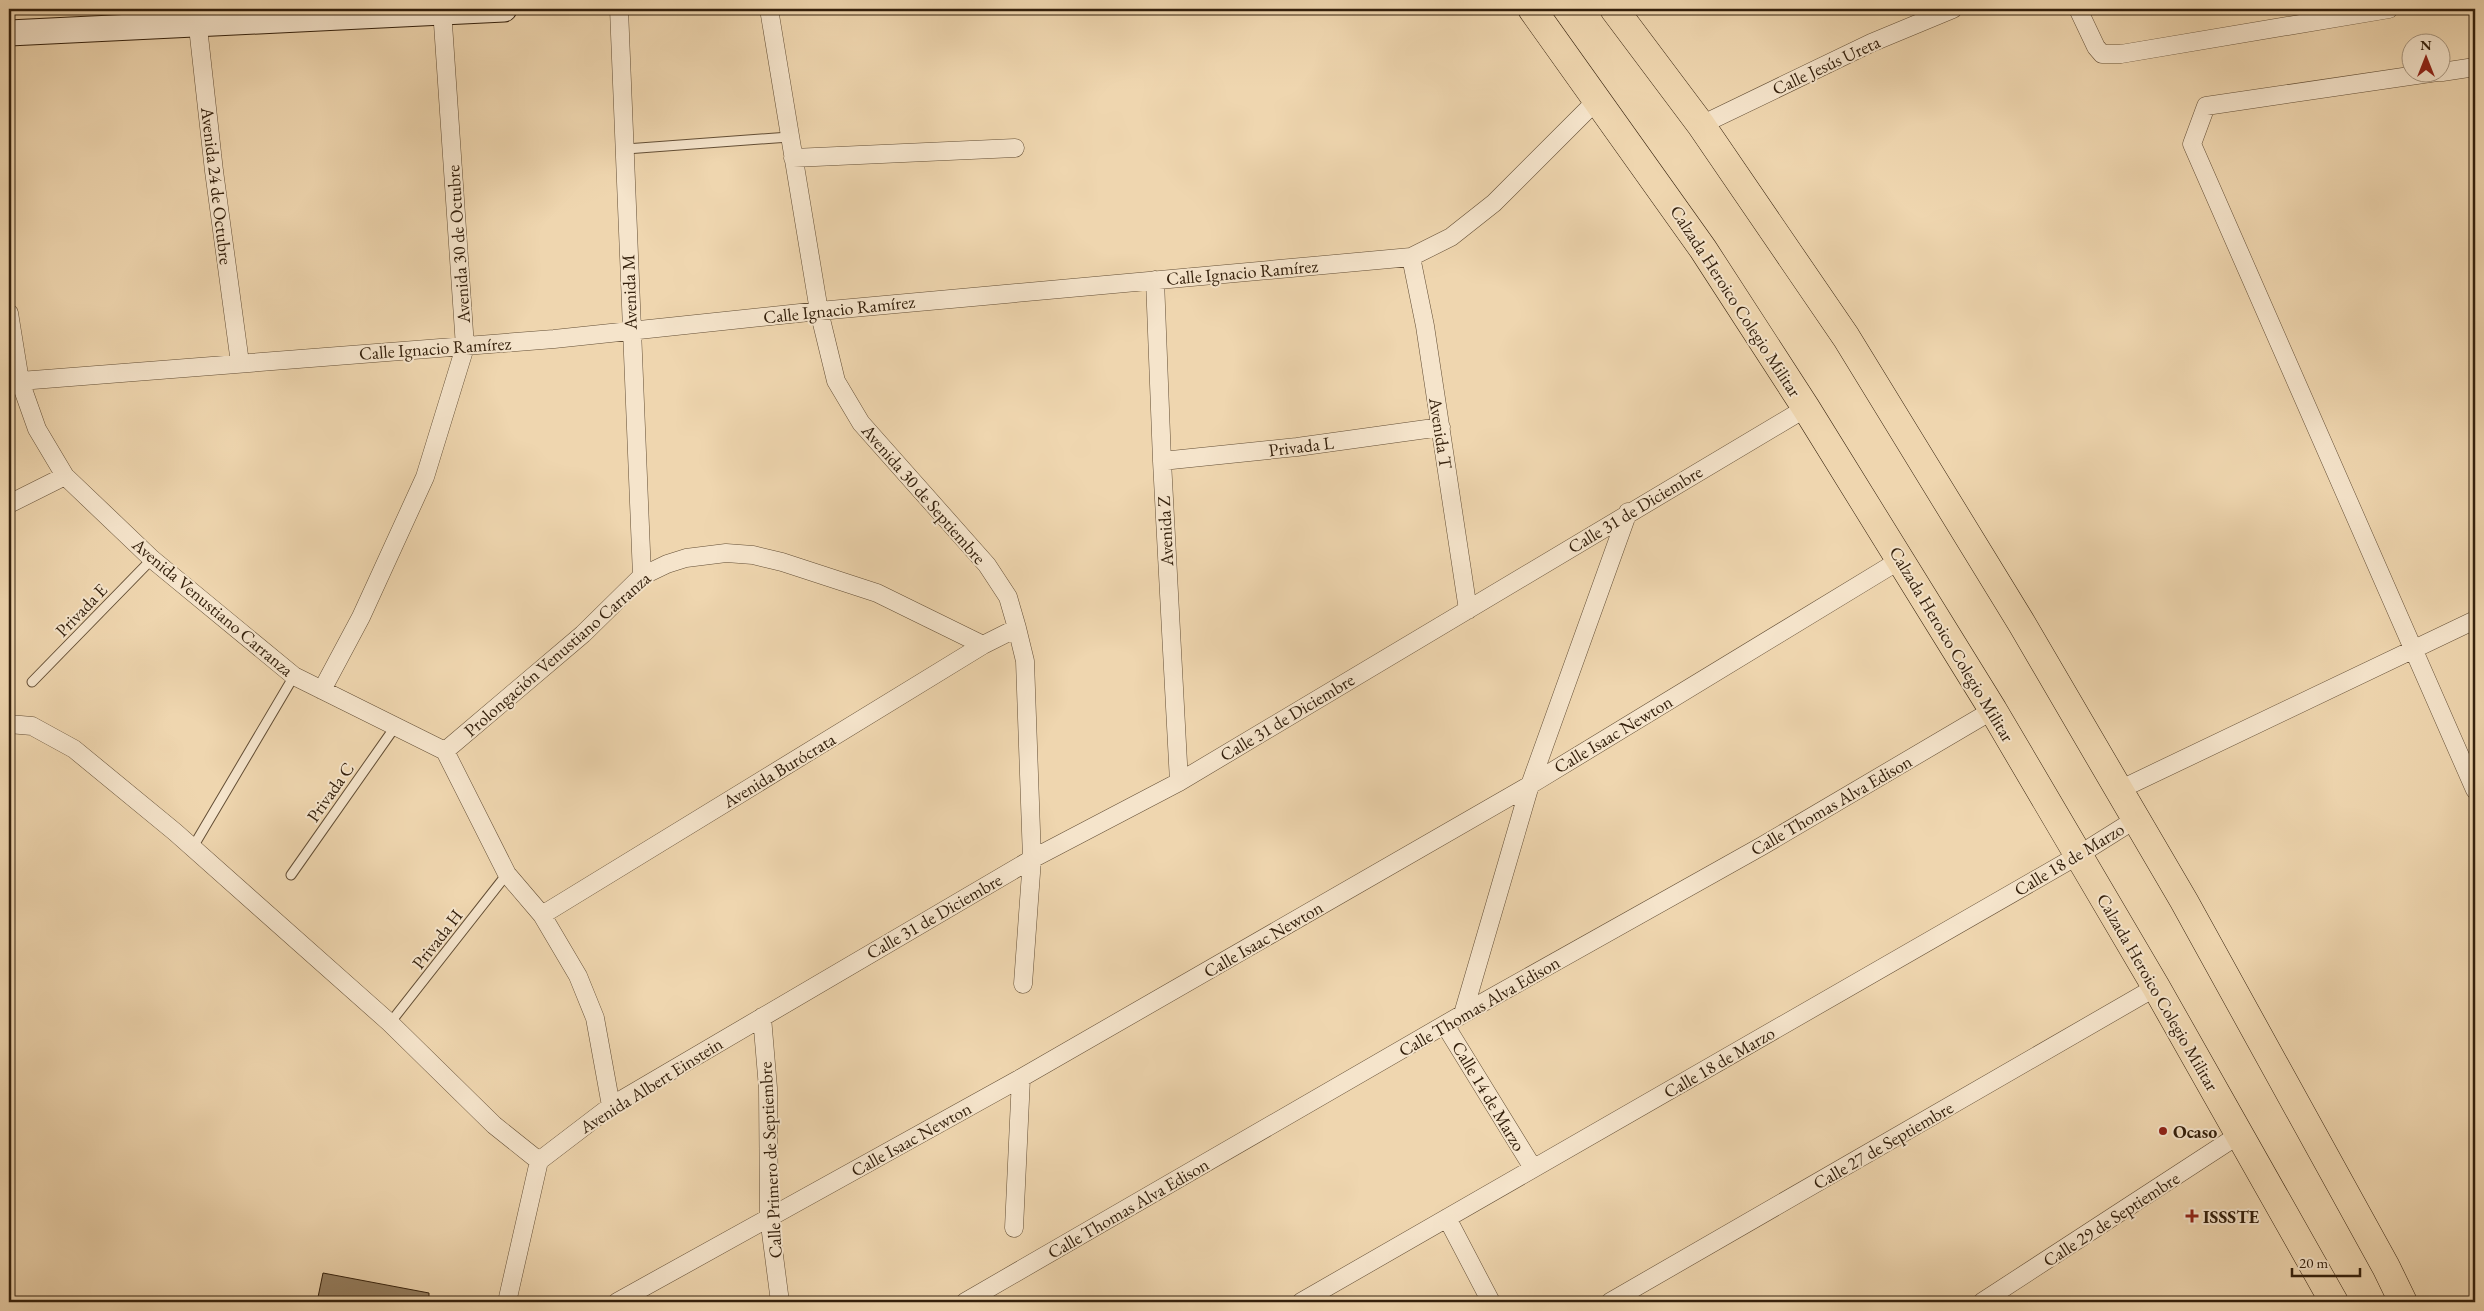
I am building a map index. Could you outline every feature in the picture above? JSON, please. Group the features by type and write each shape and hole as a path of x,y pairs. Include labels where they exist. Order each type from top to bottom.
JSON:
{"main road":[{"name":"Calzada Heroico Colegio Militar","path":"1532,9 1598,99 1703,249 1806,408 1993,710 2077,856 2156,987 2334,1302"},
{"path":"1614,9 1700,125 1846,337 2022,624 2198,927 2386,1267 2403,1302"}],"street":[{"path":"9,33 197,16 504,9"},
{"name":"Avenida M","path":"619,9 642,576"},
{"name":"Avenida 30 de Septiembre","path":"769,9 792,158 819,310 836,381 861,423 987,565 1008,597 1017,628 1025,661 1032,859 1024,984"},
{"name":"Calle Jesús Ureta","path":"1700,125 1871,43 1953,9"},
{"path":"2078,9 2096,48 2102,54 2121,54 2389,9"},
{"name":"Avenida 30 de Octubre","path":"322,690 361,617 425,477 465,346 442,10"},
{"name":"Avenida 24 de Octubre","path":"197,16 214,171 240,362"},
{"path":"2452,70 2475,67"},
{"path":"2402,77 2206,106 2192,144 2475,790"},
{"name":"Calle Ignacio Ramírez","path":"20,381 240,362 465,346 631,331 819,310 1411,257 1451,237 1494,203 1598,99"},
{"path":"792,158 1015,148"},
{"name":"Avenida T","path":"1411,257 1441,427 1468,610"},
{"name":"Avenida Z","path":"1155,280 1162,461 1179,782"},
{"name":"Avenida Venustiano Carranza","path":"9,313 20,381 37,428 65,476 152,559 294,676 445,751"},
{"name":"Calle 31 de Diciembre","path":"762,1017 1032,859 1179,782 1468,610 1628,512 1806,408"},
{"name":"Privada L","path":"1162,461 1297,447 1441,427"},
{"path":"9,504 65,476"},
{"path":"1463,1014 1530,785 1628,512"},
{"name":"Prolongación Venustiano Carranza","path":"445,751 582,634 642,576 667,564 686,558 726,553 752,555 877,593 983,645"},
{"name":"Calle Isaac Newton","path":"618,1302 1021,1078 1530,785 1900,560"},
{"path":"2120,790 2475,620"},
{"name":"Avenida Burócrata","path":"542,915 983,645 1017,628"},
{"name":"Calle Thomas Alva Edison","path":"965,1302 1463,1014 1762,846 1993,710"},
{"path":"9,724 32,726 74,750 193,847 390,1023 494,1125 539,1161 507,1302"},
{"path":"445,751 507,874 542,915 578,976 595,1018 611,1106"},
{"name":"Calle 18 de Marzo","path":"1300,1302 2077,856 2136,819"},
{"name":"Calle 27 de Septiembre","path":"1610,1302 2156,987"},
{"name":"Avenida Albert Einstein","path":"539,1161 611,1106 762,1017"},
{"name":"Calle Primero de Septiembre","path":"762,1017 768,1088 770,1217 780,1302"},
{"name":"Calle 14 de Marzo","path":"1445,1025 1532,1168"},
{"path":"1014,1228 1021,1078"},
{"name":"Calle 29 de Septiembre","path":"1982,1302 2240,1134"},
{"path":"1446,1218 1491,1302"}],"lane":[{"path":"626,149 789,137"},
{"name":"Privada E","path":"32,682 152,559"},
{"path":"193,847 294,676"},
{"name":"Privada C","path":"291,875 394,727"},
{"name":"Privada H","path":"390,1023 507,874"}],"building":[{"path":"323,1273 429,1293 429,1302 317,1302"}],"place":[{"name":"Ocaso","path":"2163,1131"},
{"name":"ISSSTE","path":"2192,1216"}]}
